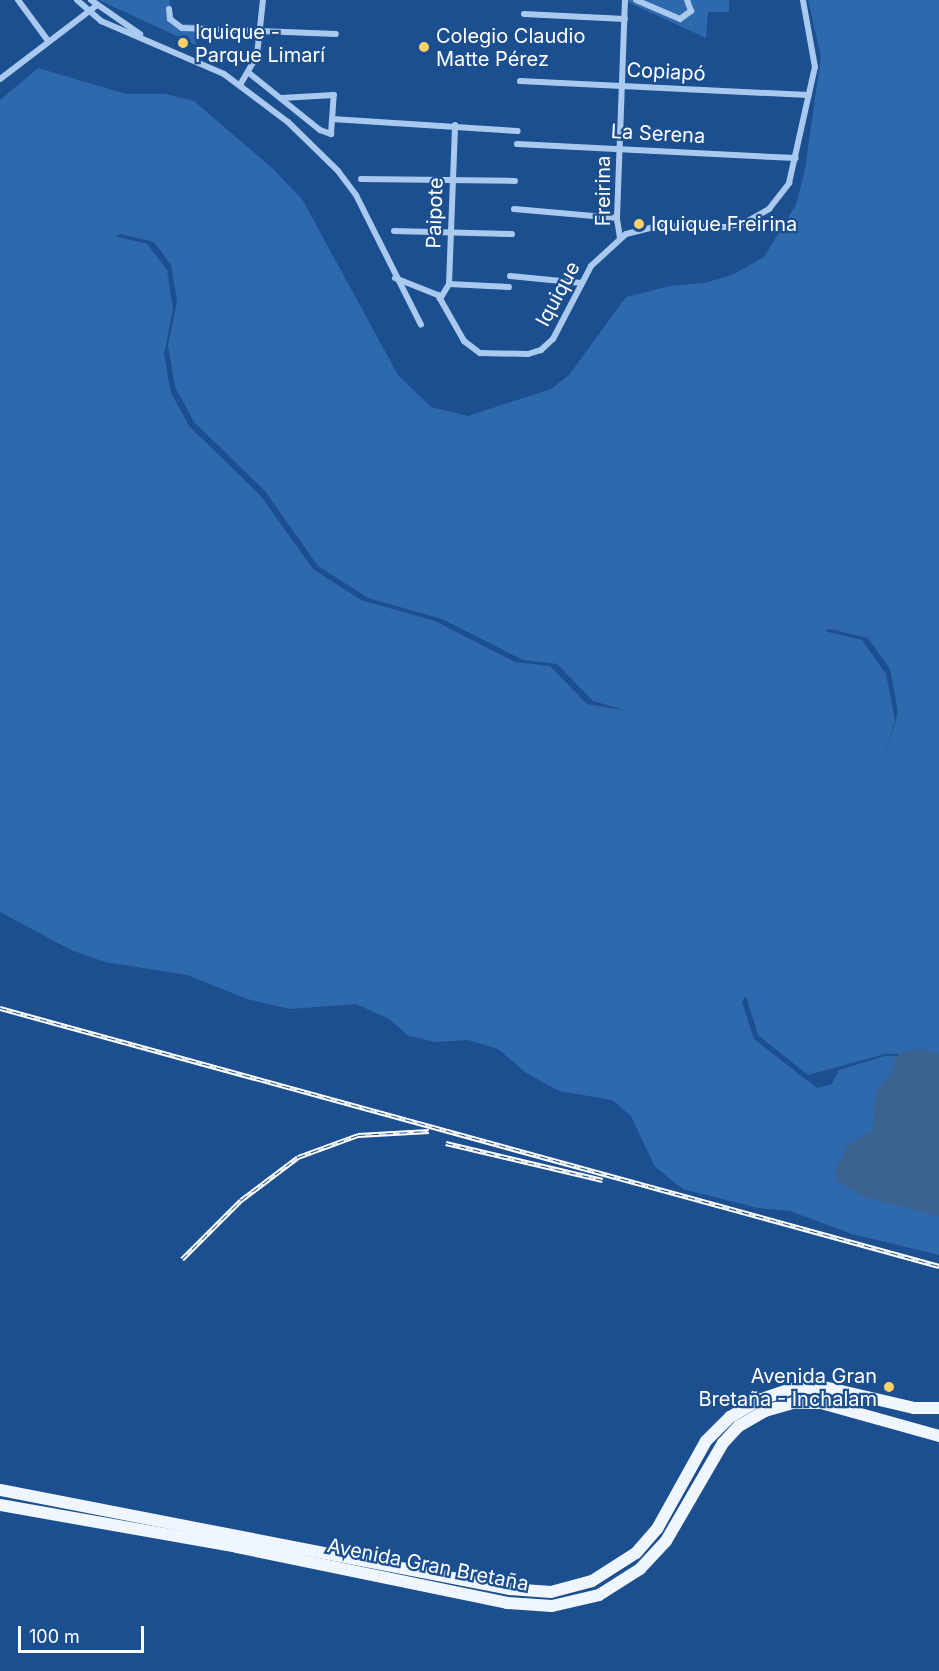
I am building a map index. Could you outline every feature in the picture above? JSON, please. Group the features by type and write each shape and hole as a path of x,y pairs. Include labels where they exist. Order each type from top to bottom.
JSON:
{"main road":[{"name":"Avenida Gran Bretaña","path":"0,1490 510,1589 551,1592 604,1576 636,1553 657,1529 705,1442 730,1417 759,1400 791,1389 824,1387 914,1408 939,1408"},
{"name":"Avenida Gran Bretaña","path":"0,1505 237,1547 507,1603 552,1606 599,1595 640,1569 666,1541 723,1443 740,1426 765,1411 793,1403 821,1402 939,1436"}],"street":[{"path":"18,0 49,42"},
{"path":"77,0 87,13 240,85 288,122 343,178 374,227 395,278 421,326"},
{"path":"91,0 156,44"},
{"path":"240,85 249,73 262,31 264,0"},
{"name":"Freirina","path":"620,238 617,218 625,0"},
{"path":"636,0 680,20 690,14 687,0"},
{"name":"Iquique","path":"440,299 456,329 473,348 493,356 528,354 541,350 560,332 582,283 601,253 620,238 650,227 744,223 781,196 789,183 796,158 809,95 814,50 803,0"},
{"path":"0,79 97,5"},
{"path":"169,9 170,19 182,28 336,34"},
{"path":"524,14 625,18"},
{"path":"249,73 281,98 326,133 331,134 334,95 281,98"},
{"name":"Copiapó","path":"520,81 809,95"},
{"path":"332,119 455,125 518,131"},
{"name":"Paipote","path":"440,299 448,284 455,125"},
{"name":"La Serena","path":"517,144 796,158"},
{"path":"361,179 515,181"},
{"path":"513,208 617,218"},
{"path":"394,231 512,234"},
{"path":"510,276 582,283"},
{"path":"395,278 407,286 435,293 440,299"},
{"path":"448,284 509,287"}],"shaded area":[{"path":"99,0 169,0 175,24 196,24 196,45"},
{"path":"623,0 729,0 729,12 708,12 706,38"},
{"path":"808,0 939,0 939,1062 922,1053 885,1054 808,1075 758,1035 746,996 742,1002 754,1039 817,1088 832,1084 839,1070 885,1056 922,1055 939,1064 939,1255 852,1234 790,1211 758,1208 683,1189 655,1167 631,1116 612,1100 559,1091 526,1073 498,1049 468,1040 436,1042 409,1036 389,1019 356,1004 290,1009 247,999 187,975 105,962 71,950 0,912 0,100 38,68 126,94 166,94 194,101 272,168 302,199 398,375 431,407 468,416 551,389 569,375 626,297 670,286 705,283 734,274 764,257 796,205 805,169 821,57","holes":["121,234 154,242 171,265 177,301 168,346 175,387 194,422 265,491 318,566 368,598 442,619 523,660 557,664 593,701 628,711 587,704 550,666 515,662 435,621 361,600 313,569 260,495 189,426 171,393 164,354 173,309 167,270 147,244 115,236","830,629 868,638 890,669 898,712 883,765 895,720 886,674 862,640 824,631"]},
{"path":"922,1049 939,1054 939,1216 865,1197 838,1181 834,1172 848,1145 873,1130 876,1091 890,1076 896,1058 901,1052"}],"railway":[{"path":"0,1008 939,1266"},
{"path":"182,1259 241,1200 298,1157 358,1135 429,1131"},
{"path":"446,1143 603,1180"}],"place":[{"name":"Iquique - Parque Limarí","path":"183,43"},
{"name":"Colegio Claudio Matte Pérez","path":"424,47"},
{"name":"Iquique Freirina","path":"639,224"},
{"name":"Avenida Gran Bretaña - Inchalam","path":"889,1387"}]}
